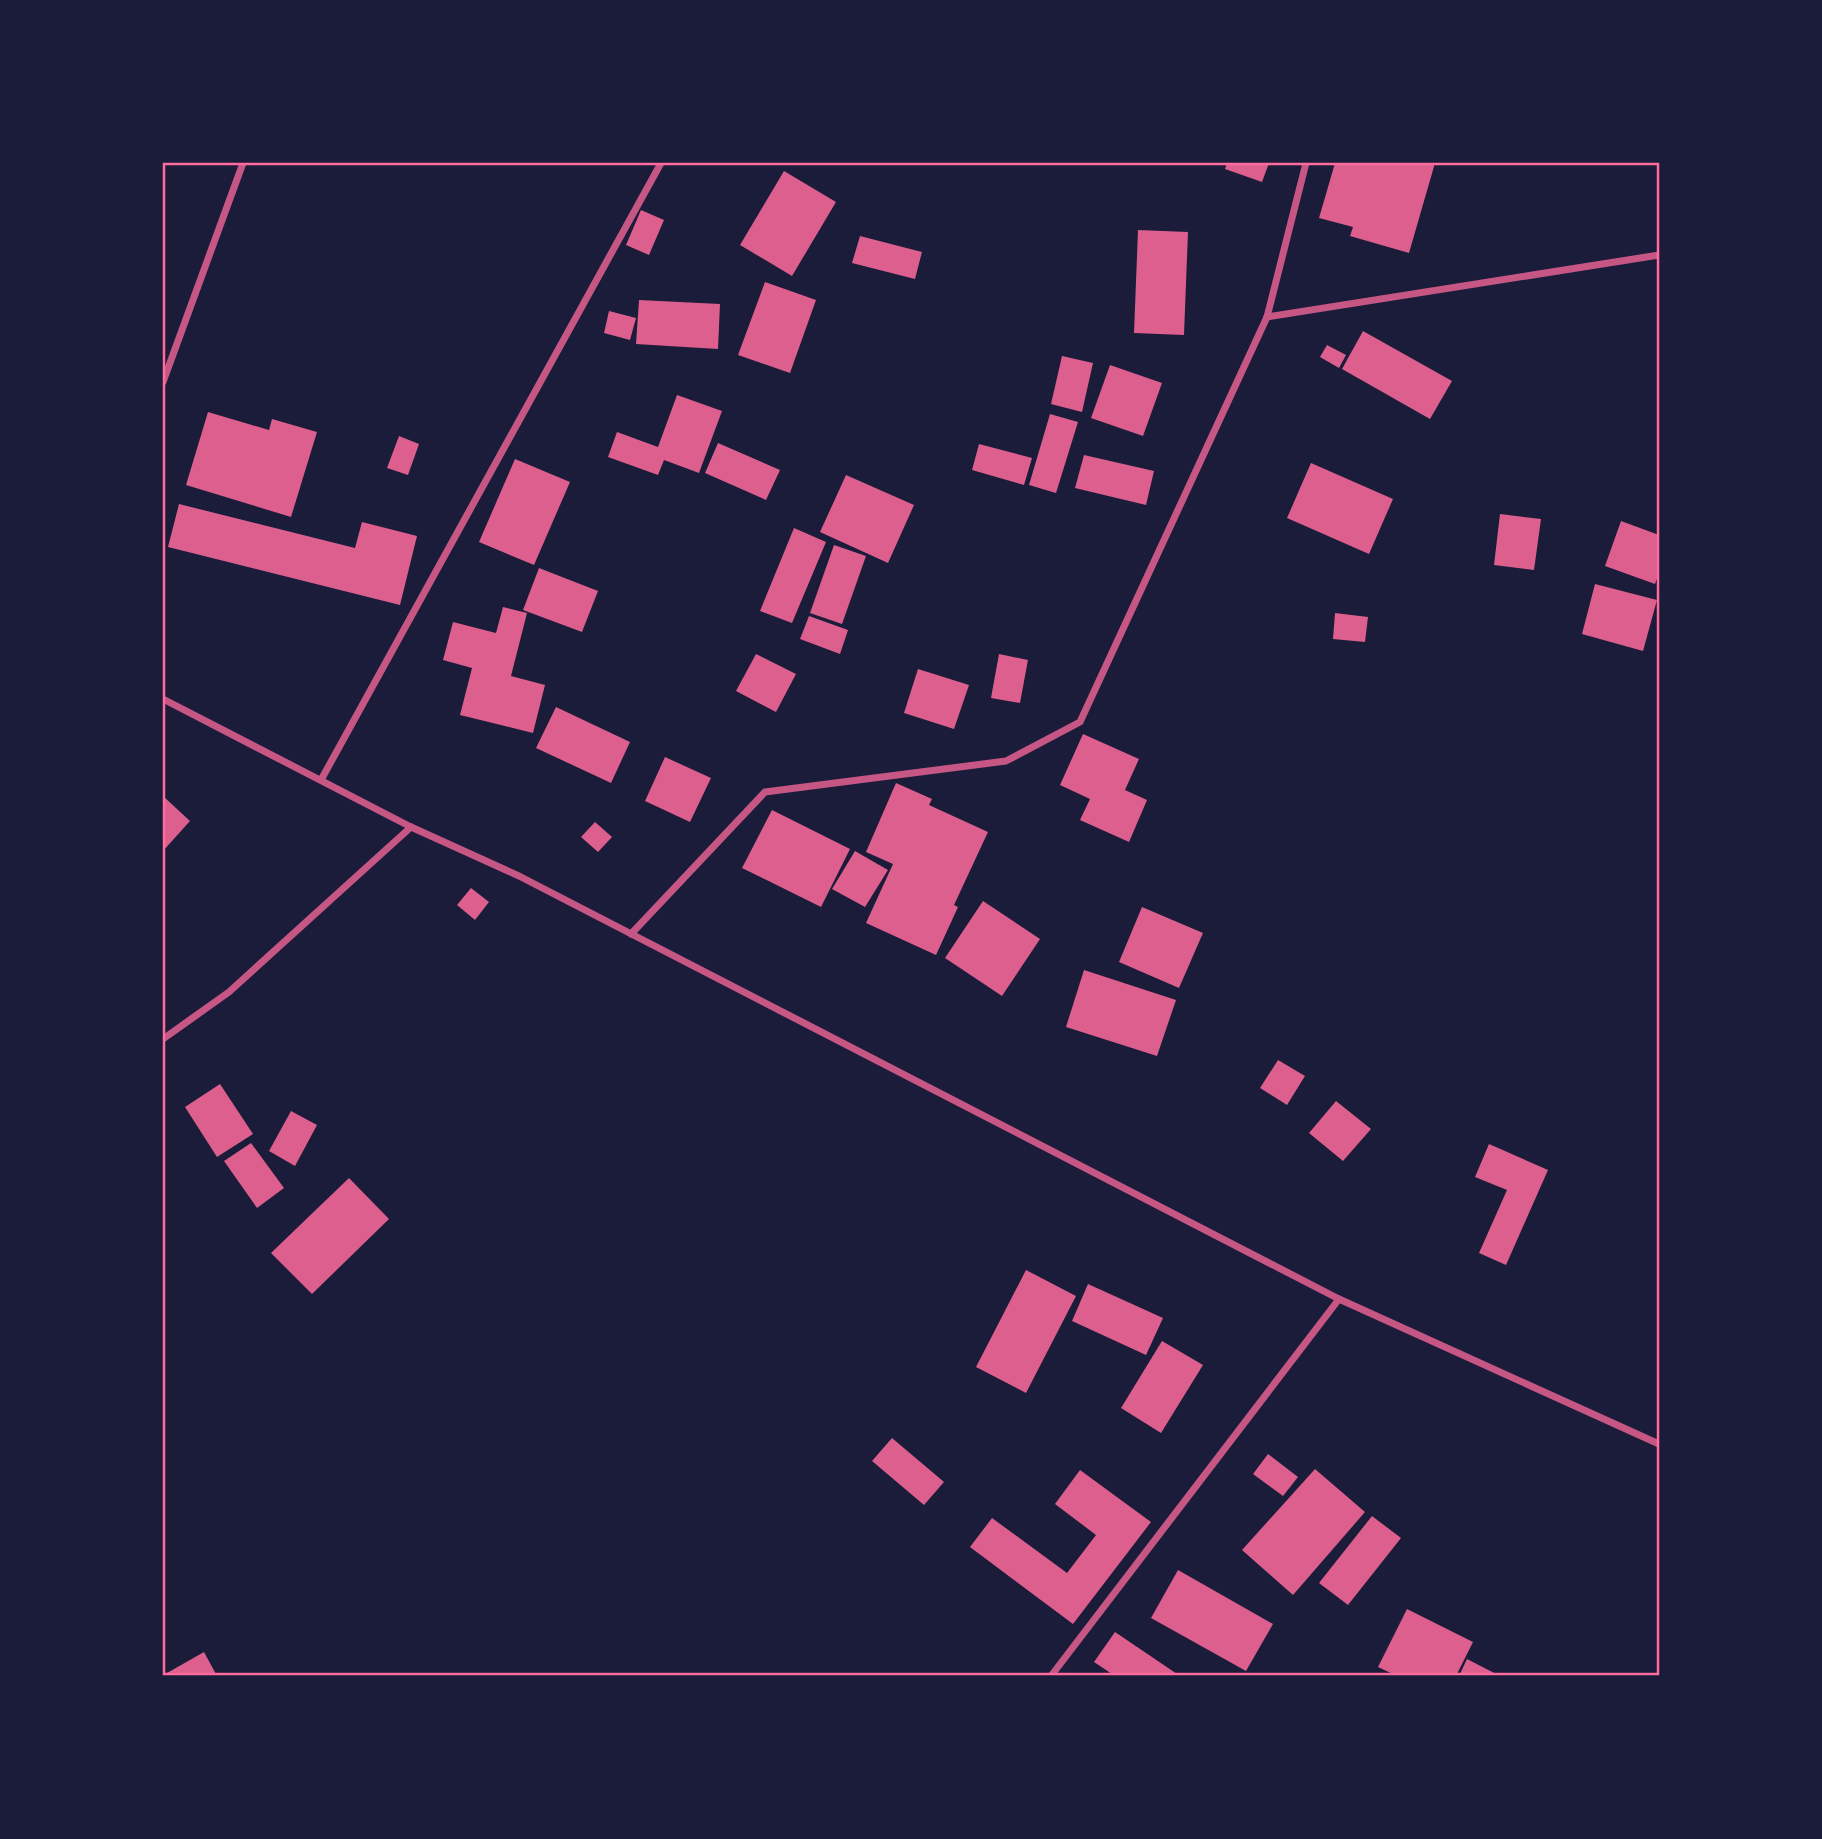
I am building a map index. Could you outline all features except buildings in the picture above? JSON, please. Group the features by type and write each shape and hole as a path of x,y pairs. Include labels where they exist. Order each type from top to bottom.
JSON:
{"street":[{"path":"163,382 243,163"},
{"path":"321,780 661,163"},
{"path":"631,934 765,792 1006,761 1080,722 1267,317 1306,163"},
{"path":"1267,317 1659,255"},
{"path":"163,699 411,827 519,876 1339,1299 1659,1444"},
{"path":"163,1039 229,992 411,827"},
{"path":"1051,1676 1339,1299"}]}
